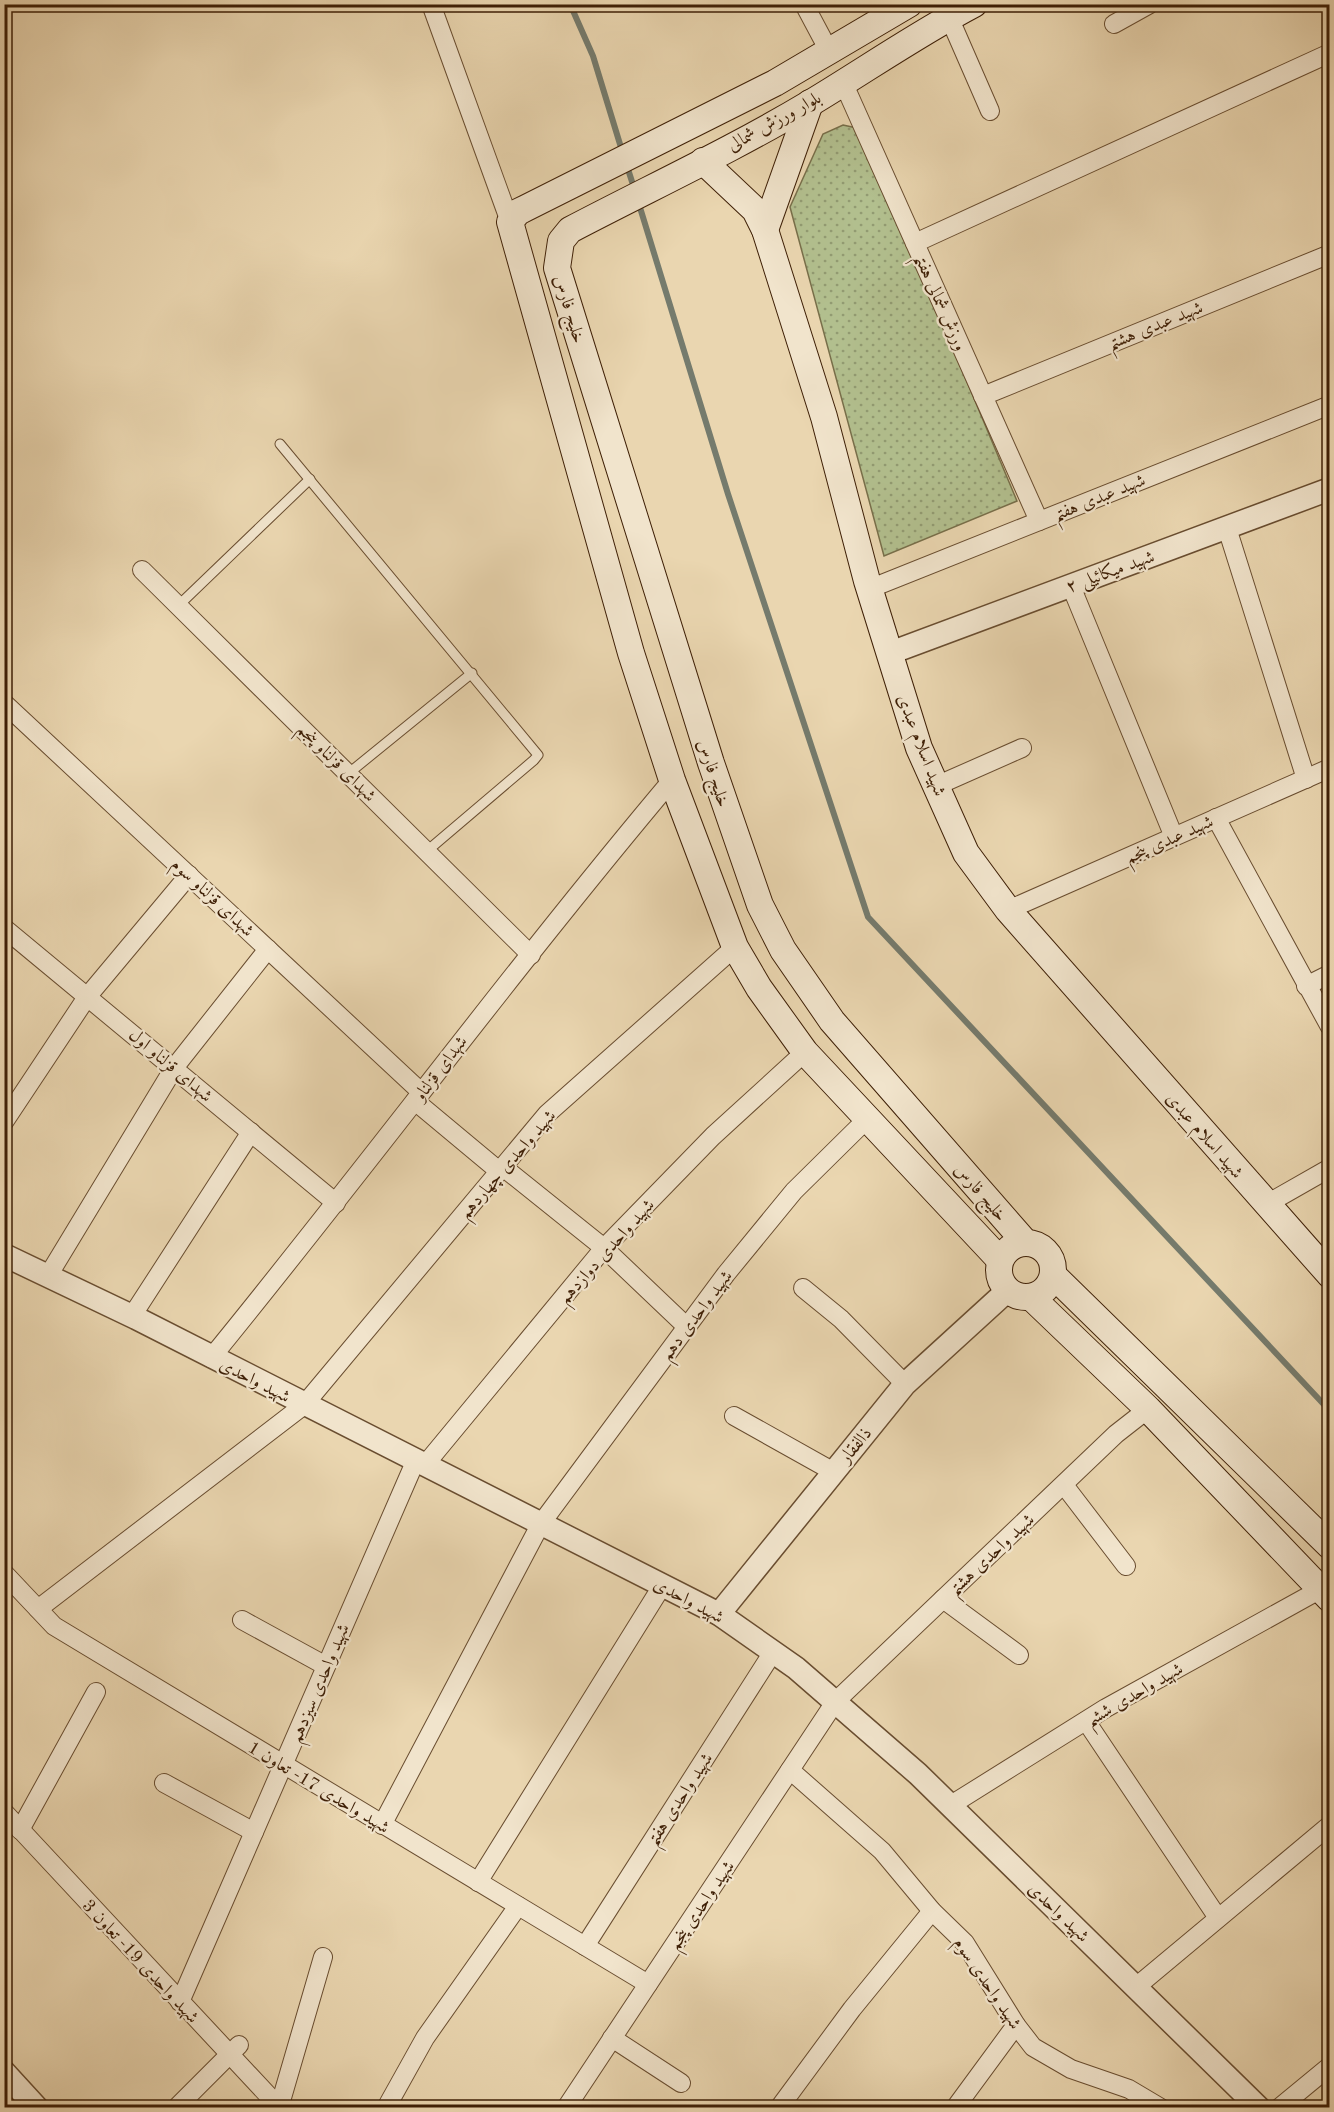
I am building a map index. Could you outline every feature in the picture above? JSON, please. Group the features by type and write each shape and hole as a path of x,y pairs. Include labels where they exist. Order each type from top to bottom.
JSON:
{"main road":[{"name":"بلوار ورزش شمالی","path":"510,222 518,212 674,136 909,4"},
{"name":"بلوار ورزش شمالی","path":"570,230 810,104 962,9"},
{"path":"765,230 810,104"},
{"name":"شهید اسلام عبدی","path":"701,161 755,210 765,230 824,417 869,589 920,748 966,853 1008,910 1265,1205 1329,1275"},
{"path":"510,222 631,653 672,780 735,947 759,988 805,1052 999,1260"},
{"name":"خلیج فارس","path":"570,230 561,241 557,268 711,763 760,905 783,950 832,1021 1025,1242"},
{"path":"539,326 572,315"},
{"path":"1019,1293 1045,1289 1053,1275 1051,1258 1047,1251 1033,1243 1025,1242 1009,1247 999,1260 999,1277 1148,1408 1325,1594"},
{"path":"1053,1275 1329,1546"}],"street":[{"path":"431,4 510,222"},
{"path":"804,4 829,51"},
{"path":"1114,24 1150,4"},
{"path":"962,9 990,111"},
{"path":"915,243 1329,53"},
{"name":"ورزش شمالی هفتم","path":"843,82 1039,521"},
{"name":"شهید عبدی هشتم","path":"983,396 1329,254"},
{"name":"شهید عبدی هفتم","path":"869,589 1329,405"},
{"name":"شهید میکائیلی ۲","path":"890,653 1329,489"},
{"path":"1227,528 1306,779"},
{"name":"شهدای قزلناو پنجم","path":"142,570 531,954"},
{"path":"1071,586 1174,837"},
{"name":"شهدای قزلناو سوم","path":"4,703 268,949 418,1097 501,1169 604,1248 687,1327"},
{"path":"936,786 1022,748"},
{"name":"شهید عبدی پنجم","path":"1008,910 1329,768"},
{"name":"شهدای قزلناو","path":"211,1358 672,780"},
{"path":"1216,818 1329,1027"},
{"path":"4,1122 87,997 189,875"},
{"name":"شهدای قزلناو اول","path":"4,928 336,1203"},
{"name":"شهید واحدی چهاردهم","path":"38,1609 304,1405 547,1114 735,947"},
{"path":"48,1276 174,1068 268,949"},
{"path":"1306,986 1329,974"},
{"name":"شهید واحدی دوازدهم","path":"420,1464 604,1248 713,1136 805,1052"},
{"name":"شهید واحدی دهم","path":"382,1825 540,1525 687,1327 794,1191 867,1119"},
{"path":"132,1316 251,1132"},
{"path":"1265,1205 1329,1168"},
{"name":"شهید واحدی","path":"4,1255 132,1316 719,1614 773,1652 835,1702 951,1805 1259,2108"},
{"path":"803,1288 841,1319 905,1384"},
{"name":"ذالفقار","path":"719,1614 905,1384 1019,1293"},
{"name":"شهید واحدی هشتم","path":"835,1702 1148,1408"},
{"path":"734,1416 834,1472"},
{"name":"شهید واحدی سیزدهم","path":"180,2002 326,1666 420,1464"},
{"path":"1064,1485 1126,1566"},
{"name":"شهید واحدی 17- تعاون 1","path":"4,1573 54,1626 648,1984"},
{"path":"478,1882 662,1586"},
{"name":"شهید واحدی ششم","path":"951,1805 1086,1721 1325,1594"},
{"path":"943,1599 1019,1655"},
{"path":"242,1620 326,1666"},
{"name":"شهید واحدی هفتم","path":"585,1946 773,1652"},
{"path":"20,1830 96,1692"},
{"name":"شهید واحدی پنجم","path":"566,2108 835,1702"},
{"path":"1086,1721 1218,1918"},
{"name":"شهید واحدی سوم","path":"790,1770 882,1851 932,1911 965,1943 1016,2025 1033,2047 1071,2069 1129,2089 1148,2104"},
{"path":"164,1783 254,1832"},
{"name":"شهید واحدی 19- تعاون 3","path":"4,1812 180,2002 234,2050 279,2107"},
{"path":"1136,1987 1329,1826"},
{"path":"386,2108 425,2038 518,1906"},
{"path":"779,2108 852,2009 932,1911"},
{"path":"279,2107 323,1956"},
{"path":"955,2108 1016,2025"},
{"path":"612,2038 681,2083"},
{"path":"176,2108 234,2050"},
{"path":"1279,2108 1329,2066"},
{"path":"4,2072 37,2108"}],"lane":[{"path":"280,444 538,755 427,851"},
{"path":"179,605 310,479"},
{"path":"349,773 472,673"}],"green space":[{"path":"843,125 861,129 1017,501 884,556 790,207 823,134"}],"waterway":[{"path":"570,4 593,56 623,154"},
{"path":"626,163 635,191"},
{"path":"638,201 728,494 868,917 1330,1411"}]}
